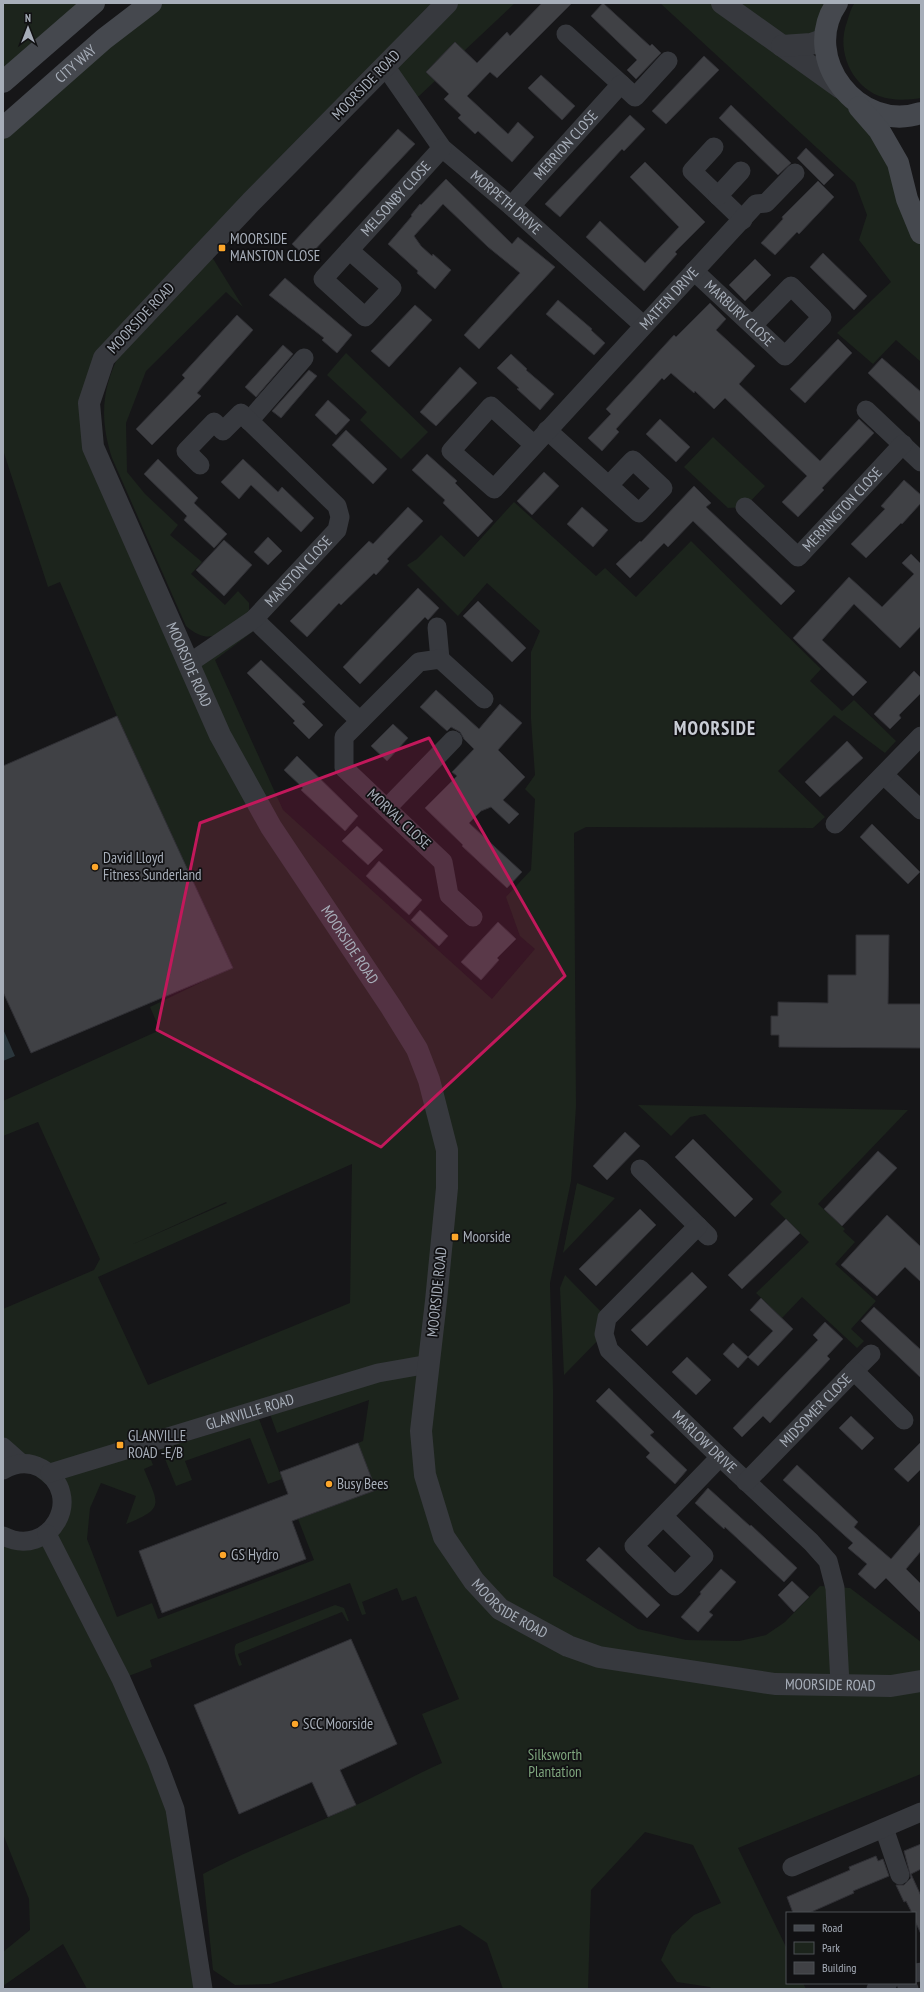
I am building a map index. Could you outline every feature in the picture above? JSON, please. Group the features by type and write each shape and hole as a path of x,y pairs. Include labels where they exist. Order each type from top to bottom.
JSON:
{"main road":[{"path":"3,82 94,3"},
{"name":"CITY WAY","path":"3,128 104,39 151,3"},
{"path":"836,3 829,18 825,39 828,63 848,96 879,130 898,163 907,199 921,234"},
{"path":"848,96 886,116 913,116 921,113"}],"street":[{"name":"MOORSIDE ROAD","path":"447,3 208,246 104,358 89,403 93,447 220,735 271,827 391,1007 417,1049 429,1080 446,1150 447,1188 421,1431 424,1475 444,1537 474,1581 500,1609 568,1646 599,1657 775,1684 891,1686 921,1682"},
{"path":"722,3 848,96"},
{"path":"566,34 635,97 668,61"},
{"path":"782,46 811,44 825,39"},
{"name":"MORPETH DRIVE","path":"385,66 442,148 511,206 643,325"},
{"name":"MERRION CLOSE","path":"511,206 621,84"},
{"path":"714,147 692,171 742,220"},
{"name":"MELSONBY CLOSE","path":"350,250 442,148"},
{"path":"718,196 741,171"},
{"name":"MATFEN DRIVE","path":"533,444 756,204 766,203 795,172"},
{"name":"MARBURY CLOSE","path":"694,271 785,356 822,317 791,286 753,325"},
{"path":"200,465 186,451 214,422 226,434 241,413 249,421 304,358"},
{"path":"866,410 921,462"},
{"name":"MANSTON CLOSE","path":"188,664 254,619 337,530 340,517 337,506 249,421"},
{"path":"547,430 609,485"},
{"name":"MERRINGTON CLOSE","path":"745,507 798,557 902,444"},
{"path":"254,619 360,721"},
{"path":"437,627 440,659 484,699"},
{"name":"MORVAL CLOSE","path":"440,659 419,662 344,737 344,768 443,862 449,895 474,917"},
{"path":"835,824 921,736"},
{"path":"387,808 453,740"},
{"path":"884,775 921,810"},
{"name":"MARLOW DRIVE","path":"640,1169 703,1231 607,1318 604,1334 609,1350 720,1458 811,1542 828,1560 835,1588 840,1684"},
{"path":"854,1371 871,1354"},
{"name":"GLANVILLE ROAD","path":"50,1473 378,1372 429,1364"},
{"name":"MIDSOMER CLOSE","path":"746,1482 854,1371 904,1420"},
{"path":"3,1448 21,1463"},
{"path":"663,1516 720,1458"},
{"path":"3,1470 21,1463 35,1465 50,1473 58,1484 62,1497 62,1510 59,1520 47,1534 35,1540 23,1542 10,1540 3,1536"},
{"path":"47,1534 121,1679 157,1761 175,1809 203,1989"},
{"path":"792,1867 921,1812"},
{"path":"884,1828 900,1875"},
{"path":"876,1989 886,1984"}],"highlighted area":[{"path":"429,738 565,976 381,1147 157,1030 200,823"}],"green space":[{"path":"3,3 94,3 3,82"},
{"name":"Silksworth Plantation","path":"151,3 515,3 464,51 455,42 426,72 435,81 419,96 408,100 385,67 104,358 93,447 188,664 255,630 215,660 283,810 492,999 535,949 520,936 506,897 531,870 535,799 525,789 535,775 531,719 531,652 540,631 487,583 458,616 407,565 417,559 441,535 464,557 514,502 596,576 605,568 636,597 691,541 821,669 810,681 842,711 854,700 896,741 885,753 834,715 778,771 825,817 813,828 586,827 574,833 576,1106 571,1181 550,1283 553,1389 553,1576 638,1629 686,1640 739,1641 766,1635 785,1622 820,1586 850,1588 921,1642 921,1774 738,1848 786,1947 786,1984 804,1984 806,1989 712,1989 710,1987 677,1982 661,1960 672,1935 694,1915 721,1903 693,1845 645,1832 591,1890 588,1989 503,1989 487,1943 460,1925 270,1984 235,1985 213,1970 203,1874 259,1847 365,1801 442,1763 422,1714 459,1699 416,1596 402,1601 397,1588 362,1602 366,1614 362,1615 350,1583 150,1660 152,1667 121,1679 157,1761 203,1989 87,1989 63,1944 3,1986 3,1952 30,1930 29,1899 3,1834 3,1536 35,1540 62,1497 3,1450 3,1309 94,1270 100,1259 38,1122 3,1136 3,1101 160,1030 150,1007 233,967 117,716 60,582 48,587 3,450 3,128","holes":["352,1164 350,1303 148,1385 98,1277","226,1202 227,1203 131,1245","369,1400 363,1441 358,1443 376,1490 298,1519 314,1560 158,1619 152,1603 117,1617 87,1539 90,1508 101,1483 136,1496 126,1524 148,1514 153,1509 155,1498 144,1469 153,1465 145,1444 267,1406 277,1433"]},
{"path":"660,3 836,3 825,39 783,46 856,103 921,233 921,362 896,340 873,364 837,333 891,282 859,240 867,215 855,183"},
{"path":"855,3 921,3 921,98 900,100 879,96 869,91 854,75 848,65 843,44 847,22 851,9"},
{"path":"212,257 243,307 226,292 146,371 126,423 127,472 145,494 178,525 170,535 202,562 191,574 225,605 238,591 249,603 249,610 246,616 224,632 217,635 203,636 195,633 186,626 112,458 104,418 104,406 109,381 119,355"},
{"path":"346,353 428,432 401,459 360,420 367,412 327,375"},
{"path":"713,437 765,486 745,507 728,508 684,467"},
{"path":"638,1105 908,1110 818,1204 845,1229 843,1231 855,1242 835,1264 876,1301 851,1329 864,1341 857,1348 802,1297 782,1318 756,1293 809,1242 770,1204 782,1192 705,1114 690,1117 671,1136"},
{"path":"577,1183 615,1198 563,1253"},
{"path":"565,1275 607,1318 604,1334 564,1375 560,1288"},
{"path":"259,1419 282,1479 268,1484 250,1438 185,1461 192,1480 176,1486 161,1449"},
{"path":"335,1605 344,1608 349,1621 347,1621 342,1612 238,1654 242,1665 239,1666 235,1652 236,1644"}],"shaded area":[{"path":"3,1029 15,1056 3,1061"}],"building":[{"path":"542,3 572,3 497,78 490,72 467,96 508,134 518,122 534,137 512,162 478,131 475,134 458,118 461,115 444,99 449,94 426,72 455,42 477,63 507,32 510,36"},
{"path":"603,3 650,46 652,44 661,53 636,79 627,70 637,60 591,16"},
{"path":"704,56 719,70 666,124 652,111"},
{"path":"541,75 575,106 562,120 528,88"},
{"path":"731,105 791,163 778,175 719,118"},
{"path":"630,115 645,129 624,151 622,149 560,217 545,204"},
{"path":"398,129 415,144 307,258 292,244"},
{"path":"806,148 834,175 824,185 797,158"},
{"path":"645,162 705,222 675,252 677,254 644,291 586,237 600,221 645,263 679,227 630,177"},
{"path":"446,179 512,244 518,237 555,267 479,349 464,335 520,273 488,247 443,204 414,236 421,246 432,256 433,254 451,270 435,289 417,273 418,271 388,244 412,216 411,215 420,204 421,205"},
{"path":"818,181 834,197 799,234 797,232 775,255 761,243 783,219 782,217"},
{"path":"823,253 867,296 854,310 810,267"},
{"path":"755,259 771,275 745,301 729,285"},
{"path":"285,278 352,335 337,353 322,340 324,338 269,295"},
{"path":"558,300 592,329 591,330 605,343 594,355 546,314"},
{"path":"710,303 726,319 716,330 755,366 739,384 820,461 859,419 874,433 822,488 824,490 798,517 782,502 807,476 725,398 714,409 695,391 694,393 671,373 664,380 662,378 616,429 619,432 602,451 588,438 611,414 606,409 674,335 676,337"},
{"path":"415,305 432,320 389,367 371,351"},
{"path":"237,315 253,330 197,393 201,396 152,445 136,429 185,378 182,375"},
{"path":"838,339 852,353 805,403 790,389"},
{"path":"283,345 293,354 256,397 245,387"},
{"path":"511,354 527,369 526,370 554,394 540,410 497,368"},
{"path":"882,358 921,392 921,423 868,373"},
{"path":"460,367 477,383 436,426 420,412"},
{"path":"309,370 317,376 281,418 272,411"},
{"path":"328,400 350,420 336,435 315,415"},
{"path":"660,419 690,447 676,462 646,434"},
{"path":"346,430 387,469 373,484 332,445"},
{"path":"427,454 457,481 455,483 493,521 478,537 443,503 445,500 412,470"},
{"path":"158,459 198,498 194,503 227,534 214,548 184,520 187,516 144,474"},
{"path":"243,459 278,492 282,487 314,518 301,532 251,485 239,499 221,482"},
{"path":"544,472 559,486 532,515 517,501"},
{"path":"904,480 921,495 921,503 902,524 901,523 866,558 851,544 885,509 881,506"},
{"path":"694,486 711,503 706,507 795,591 781,605 693,521 668,547 664,543 630,578 616,564 640,541 641,542"},
{"path":"408,507 423,521 387,559 389,561 376,575 374,573 341,605 339,603 307,637 290,621 369,541 373,544"},
{"path":"582,507 608,530 593,547 567,524"},
{"path":"268,537 282,551 268,565 254,552"},
{"path":"224,540 252,565 224,596 196,570"},
{"path":"911,554 921,564 921,626 900,648 854,604 822,640 867,682 853,696 793,638 849,577 882,607 914,574 902,563"},
{"path":"418,588 439,608 428,620 425,617 360,684 343,667"},
{"path":"478,601 526,648 512,662 463,616"},
{"path":"261,660 305,702 302,704 323,725 309,739 293,723 295,721 247,673"},
{"path":"914,671 921,678 921,693 899,715 901,718 890,729 874,714"},
{"path":"436,690 479,729 500,704 522,723 498,750 525,777 503,800 519,814 509,824 491,807 481,811 469,823 522,872 507,888 462,846 463,845 425,808 457,776 452,772 474,749 464,739 460,732 451,727 447,731 420,707"},
{"name":"David Lloyd Fitness Sunderland","path":"117,716 233,968 31,1053 3,992 3,766"},
{"path":"393,724 408,738 387,761 371,746"},
{"path":"847,741 863,758 820,797 805,782"},
{"path":"297,756 358,816 345,831 301,790 303,788 284,770"},
{"path":"872,824 920,872 908,884 860,837"},
{"path":"357,826 383,850 368,865 342,841"},
{"path":"379,861 422,900 409,915 366,876"},
{"path":"420,910 448,936 439,946 411,920"},
{"path":"498,922 516,939 497,958 499,960 481,980 461,962"},
{"path":"856,935 889,935 888,1004 921,1004 921,1048 779,1047 779,1035 771,1035 771,1016 778,1016 778,1002 828,1003 828,975 856,975"},
{"path":"625,1132 640,1146 607,1180 593,1166"},
{"path":"693,1139 753,1199 735,1217 675,1157"},
{"path":"878,1151 897,1168 842,1226 824,1209"},
{"path":"640,1209 656,1225 596,1286 579,1269"},
{"path":"887,1215 921,1247 921,1282 905,1267 877,1296 841,1265"},
{"path":"786,1219 800,1233 742,1289 728,1275"},
{"path":"692,1272 707,1287 647,1346 631,1330"},
{"path":"761,1298 793,1329 758,1366 748,1357 773,1331 750,1310"},
{"path":"874,1307 921,1350 921,1378 861,1321"},
{"path":"825,1322 843,1339 827,1356 830,1359 770,1423 763,1416 742,1437 733,1428 818,1340 813,1335"},
{"path":"733,1343 748,1357 738,1368 723,1354"},
{"path":"687,1357 711,1380 696,1395 672,1372"},
{"path":"609,1388 654,1432 650,1435 687,1470 675,1484 646,1457 650,1453 596,1401"},
{"path":"851,1416 874,1438 862,1450 839,1428"},
{"path":"921,1442 921,1469 908,1482 894,1469"},
{"name":"GS Hydro","path":"358,1443 376,1490 292,1521 306,1559 162,1613 139,1551 288,1494 280,1472"},
{"path":"797,1465 858,1522 854,1527 891,1559 921,1524 921,1551 906,1569 921,1584 921,1613 886,1578 875,1589 858,1574 867,1564 848,1548 853,1543 783,1480"},
{"path":"708,1488 750,1526 751,1525 797,1568 784,1582 725,1527 724,1529 695,1503"},
{"path":"599,1547 660,1605 647,1618 586,1560"},
{"path":"721,1569 736,1582 709,1612 713,1615 698,1632 681,1617 701,1594 700,1592"},
{"path":"792,1581 809,1597 794,1612 778,1595"},
{"name":"SCC Moorside","path":"351,1639 397,1744 340,1770 356,1805 328,1817 312,1782 239,1814 194,1705"},
{"path":"921,1844 921,1869 911,1874 921,1896 921,1934 916,1923 916,1912 912,1912 906,1901 904,1902 896,1885 904,1885 911,1878 904,1851"},
{"path":"876,1856 878,1861 883,1859 889,1876 853,1891 854,1893 811,1912 793,1912 787,1897 850,1870 849,1867"}],"place":[{"name":"MOORSIDE MANSTON CLOSE","path":"222,248"},
{"name":"David Lloyd Fitness Sunderland","path":"95,867"},
{"name":"Moorside","path":"455,1237"},
{"name":"GLANVILLE ROAD -E/B","path":"120,1445"},
{"name":"Busy Bees","path":"329,1484"},
{"name":"GS Hydro","path":"223,1555"},
{"name":"SCC Moorside","path":"295,1724"}],"district":[{"name":"MOORSIDE","path":"715,728"}]}
